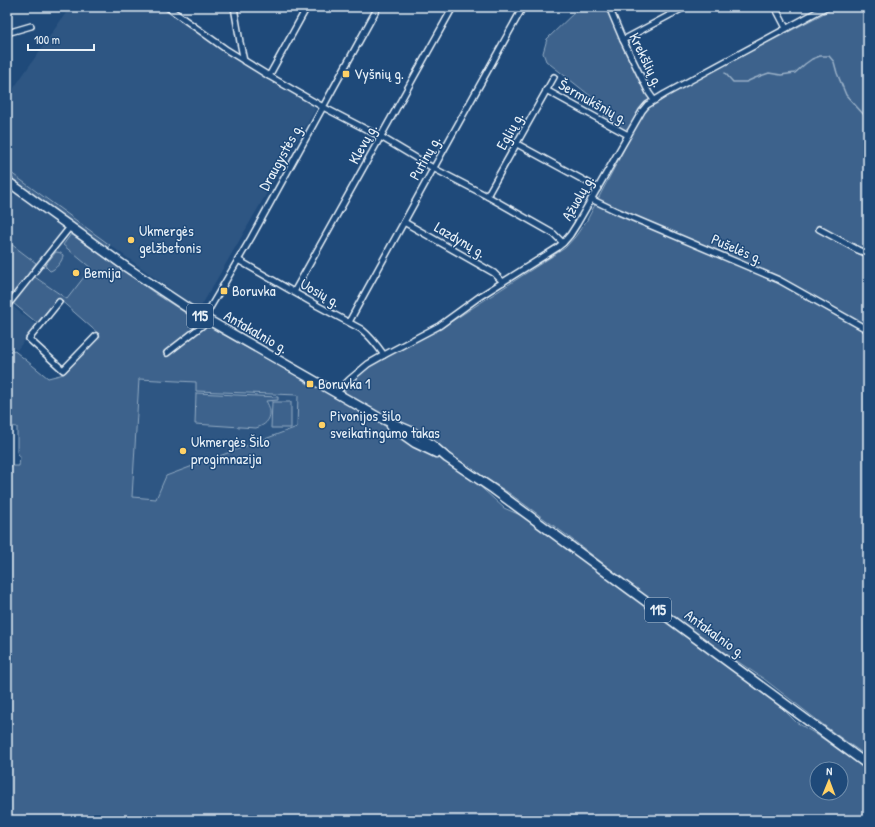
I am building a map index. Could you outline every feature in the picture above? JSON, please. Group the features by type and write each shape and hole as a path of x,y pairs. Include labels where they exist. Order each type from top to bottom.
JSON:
{"main road":[{"name":"Antakalnio g.","path":"7,181 162,292 206,319 378,417 413,432 432,445 447,458 493,489 868,765"}],"street":[{"path":"167,7 227,50 269,76 433,168 487,196 554,234 564,243"},
{"path":"234,7 244,61"},
{"path":"269,76 307,7"},
{"path":"371,7 377,9"},
{"name":"Klevų g.","path":"294,292 453,7"},
{"name":"Putinų g.","path":"349,322 523,7"},
{"name":"Krekšlių g.","path":"609,7 648,93 654,100"},
{"path":"623,40 685,7"},
{"path":"775,7 786,28"},
{"name":"Ąžuolų g.","path":"336,393 361,369 384,354 438,326 479,297 564,243 577,224 642,111 647,105 826,7"},
{"name":"Draugystės g.","path":"167,353 203,325 377,9"},
{"path":"7,33 32,26"},
{"name":"Eglių g.","path":"487,196 554,76"},
{"name":"Šermukšnių g.","path":"546,90 628,135"},
{"path":"517,144 598,188"},
{"name":"Pušelės g.","path":"591,199 778,280 868,330"},
{"name":"Lazdynų g.","path":"404,222 494,273 503,282"},
{"path":"7,306 70,227"},
{"path":"819,229 858,250 868,252"},
{"name":"Uosių g.","path":"238,260 349,322 367,334 384,354"},
{"path":"59,302 29,339 63,370 96,336"}],"shaded area":[{"path":"70,7 163,7 207,39 264,76 313,105 315,110 199,310 7,170 7,98"},
{"path":"580,7 606,7 648,96 656,104 668,95 836,7 868,7 868,757 834,733 764,679 704,639 509,493 409,429 346,394 346,387 353,379 371,365 385,356 443,327 565,248 587,220 632,134 603,118 607,109 546,61 543,53 547,39"},
{"path":"7,170 110,245 107,248 7,177"},
{"path":"16,193 71,234 63,245 91,268 67,299 29,272 36,263 7,241 7,205"},
{"path":"71,234 156,294 195,319 305,380 305,382 313,387 315,386 346,403 429,451 474,481 504,508 527,518 748,681 781,707 796,722 822,738 868,771 868,820 7,820 7,464 8,466 19,466 20,457 17,452 17,427 7,426 7,347 16,352 48,378 64,374 100,335 58,298 37,323 7,298 7,241 36,263 29,273 67,299 91,268 63,245","holes":["139,379 196,382 196,391 298,395 297,427 166,476 156,499 132,497"]},
{"path":"56,252 62,254 63,257 58,265 50,271 45,265"},
{"path":"11,305 36,325 17,350 7,344 7,310"},
{"name":"Ukmergės Šilo progimnazija","path":"139,379 196,382 197,391 298,395 297,427 166,476 156,499 132,497"},
{"path":"196,393 278,397 278,400 266,401 270,410 269,418 265,424 256,428 195,424"},
{"path":"272,402 291,402 291,428 271,428"}],"waterway":[{"path":"725,73 733,82 746,82 769,73 781,75 795,73 812,59 820,56 829,56 834,62 846,95 865,116 868,131"}],"place":[{"name":"Vyšnių g.","path":"346,74"},
{"name":"Ukmergės gelžbetonis","path":"131,240"},
{"name":"Bemija","path":"76,273"},
{"name":"Boruvka","path":"224,291"},
{"name":"Boruvka 1","path":"310,384"},
{"name":"Pivonijos šilo sveikatingumo takas","path":"322,425"},
{"name":"Ukmergės Šilo progimnazija","path":"183,451"}]}
